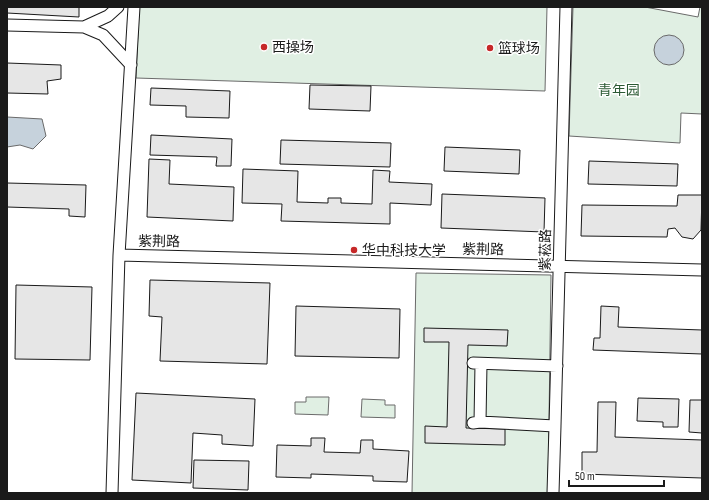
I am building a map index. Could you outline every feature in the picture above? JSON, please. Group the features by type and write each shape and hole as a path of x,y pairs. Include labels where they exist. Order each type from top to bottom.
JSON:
{"street":[{"path":"84,27 108,16 118,7"},
{"path":"112,493 119,255 134,7"},
{"name":"紫菘路","path":"553,493 566,7"},
{"path":"7,26 84,27 103,35 131,65"},
{"name":"紫荆路","path":"119,255 702,270"},
{"path":"555,426 477,422 477,364 556,366"}],"green space":[{"path":"139,7 547,7 545,91 136,78"},
{"name":"青年园","path":"573,7 645,7 698,17 700,7 702,7 702,114 681,113 680,143 569,136"},
{"path":"416,273 551,275 548,493 412,493"},
{"path":"306,397 329,397 328,415 295,414 295,402 306,402"},
{"path":"362,399 385,400 385,405 395,405 395,418 361,417"}],"shaded area":[{"path":"669,35 680,39 684,50 680,61 669,65 658,61 654,50 658,39"},
{"path":"7,117 42,119 46,136 33,149 20,145 7,147"}],"building":[{"path":"7,7 79,7 79,17 7,13"},
{"path":"7,63 61,65 61,79 47,81 48,94 7,93"},
{"path":"310,85 371,86 370,111 309,109"},
{"path":"151,88 230,91 229,118 186,117 186,106 150,105"},
{"path":"151,135 232,139 231,166 216,166 217,157 150,155"},
{"path":"281,140 391,143 390,167 280,164"},
{"path":"445,147 520,150 519,174 444,171"},
{"path":"149,159 170,160 169,184 234,187 233,221 147,217"},
{"path":"589,161 678,164 677,186 588,184"},
{"path":"243,169 298,171 297,202 328,203 328,198 341,198 341,203 372,204 373,170 390,171 389,182 432,184 431,205 390,203 390,224 281,221 282,204 242,203"},
{"path":"7,183 86,185 85,217 69,216 69,209 7,207"},
{"path":"442,194 545,198 544,232 441,228"},
{"path":"678,195 702,195 701,230 693,239 682,237 675,228 668,229 667,237 581,236 582,205 677,206"},
{"path":"150,280 270,283 267,364 160,361 162,317 149,316"},
{"path":"16,285 92,287 90,360 15,359"},
{"path":"296,306 400,309 399,358 295,356"},
{"path":"601,306 619,307 618,327 702,330 702,354 593,350 594,338 600,338"},
{"path":"424,328 508,330 507,346 468,345 466,428 505,429 505,445 425,443 425,426 447,427 449,342 424,342"},
{"path":"136,393 255,399 253,446 222,444 222,435 193,433 191,483 132,480"},
{"path":"638,398 679,399 678,427 663,427 663,422 637,421"},
{"path":"690,400 702,400 702,433 689,432"},
{"path":"598,402 616,402 615,437 702,440 702,478 582,474 582,452 597,452"},
{"path":"311,438 325,438 324,452 360,453 361,440 373,440 373,449 409,451 407,482 373,481 373,476 311,474 311,478 276,477 277,445 311,446"},
{"path":"194,460 249,461 248,490 193,488"}],"place":[{"name":"西操场","path":"264,47"},
{"name":"篮球场","path":"490,48"},
{"name":"华中科技大学","path":"354,250"}]}
